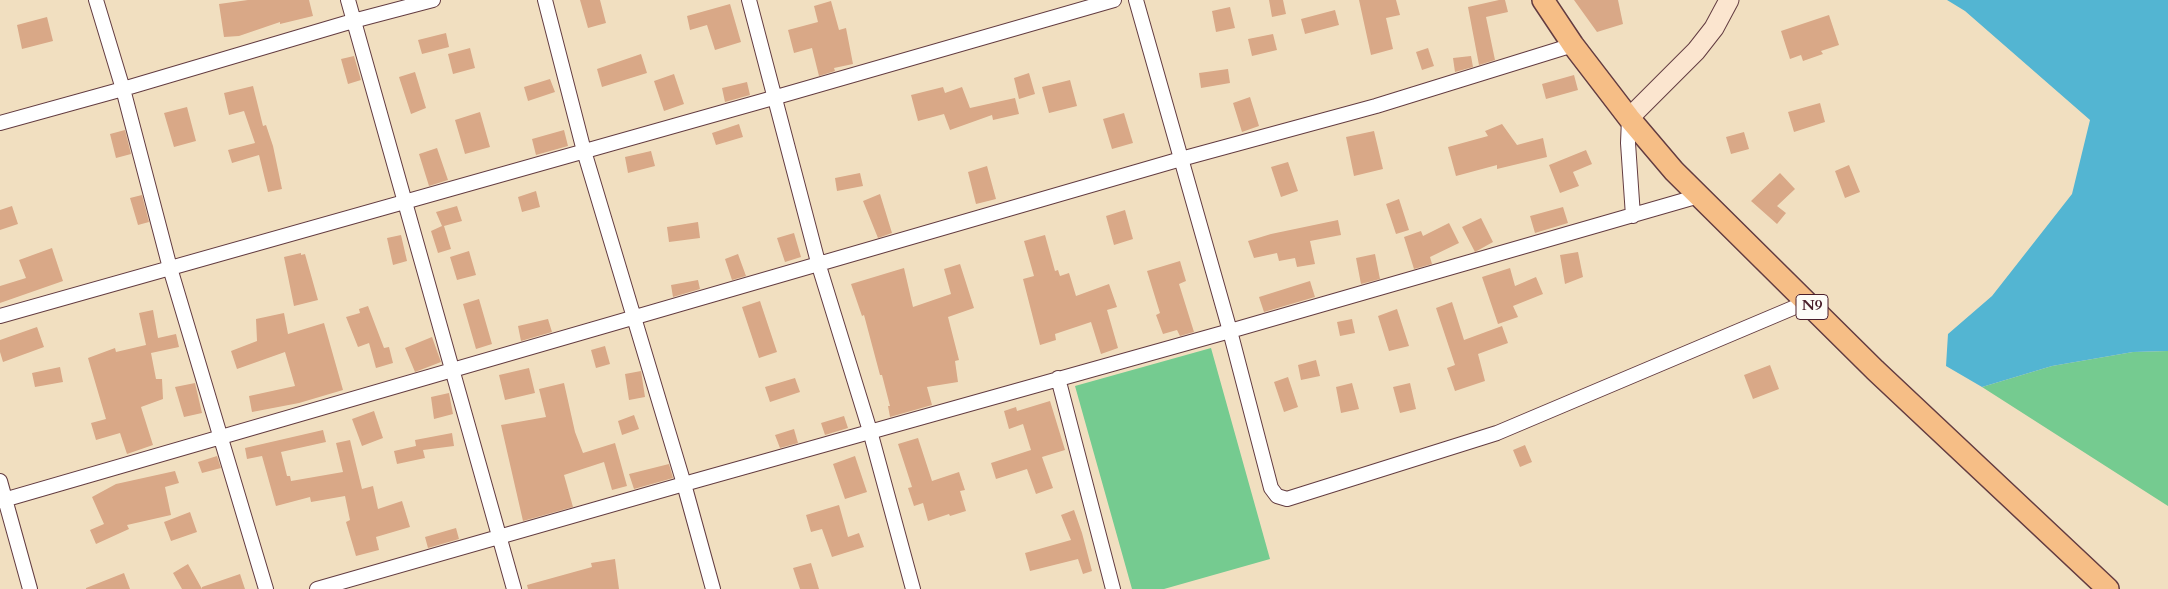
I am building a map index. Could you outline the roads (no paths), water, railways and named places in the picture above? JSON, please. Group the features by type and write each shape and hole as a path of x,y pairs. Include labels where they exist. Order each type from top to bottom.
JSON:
{"main road":[{"name":"N9","path":"1543,0 1573,45 1629,118 1674,171 1875,370 2108,589"}],"street":[{"path":"96,0 123,89 170,268 266,589"},
{"path":"348,0 514,589"},
{"path":"0,123 353,21 433,0"},
{"path":"545,0 584,151 684,484 713,589"},
{"path":"749,0 819,266 870,431 913,589"},
{"path":"0,316 1114,0"},
{"path":"1136,0 1230,331 1271,488 1277,496 1287,499 1497,433 1807,302"},
{"path":"1633,216 1628,143 1629,118 1696,51 1714,28 1729,0"},
{"path":"3,500 633,317 819,266 1181,159 1376,106 1573,45"},
{"path":"317,589 870,431 1230,331 1699,196"},
{"path":"1058,378 1113,589"},
{"path":"0,481 3,500 30,589"}],"water":[{"path":"1947,0 2168,0 2168,351 2133,352 2052,366 1982,387 1946,366 1948,334 1992,296 2072,194 2090,120 1965,11"}]}
